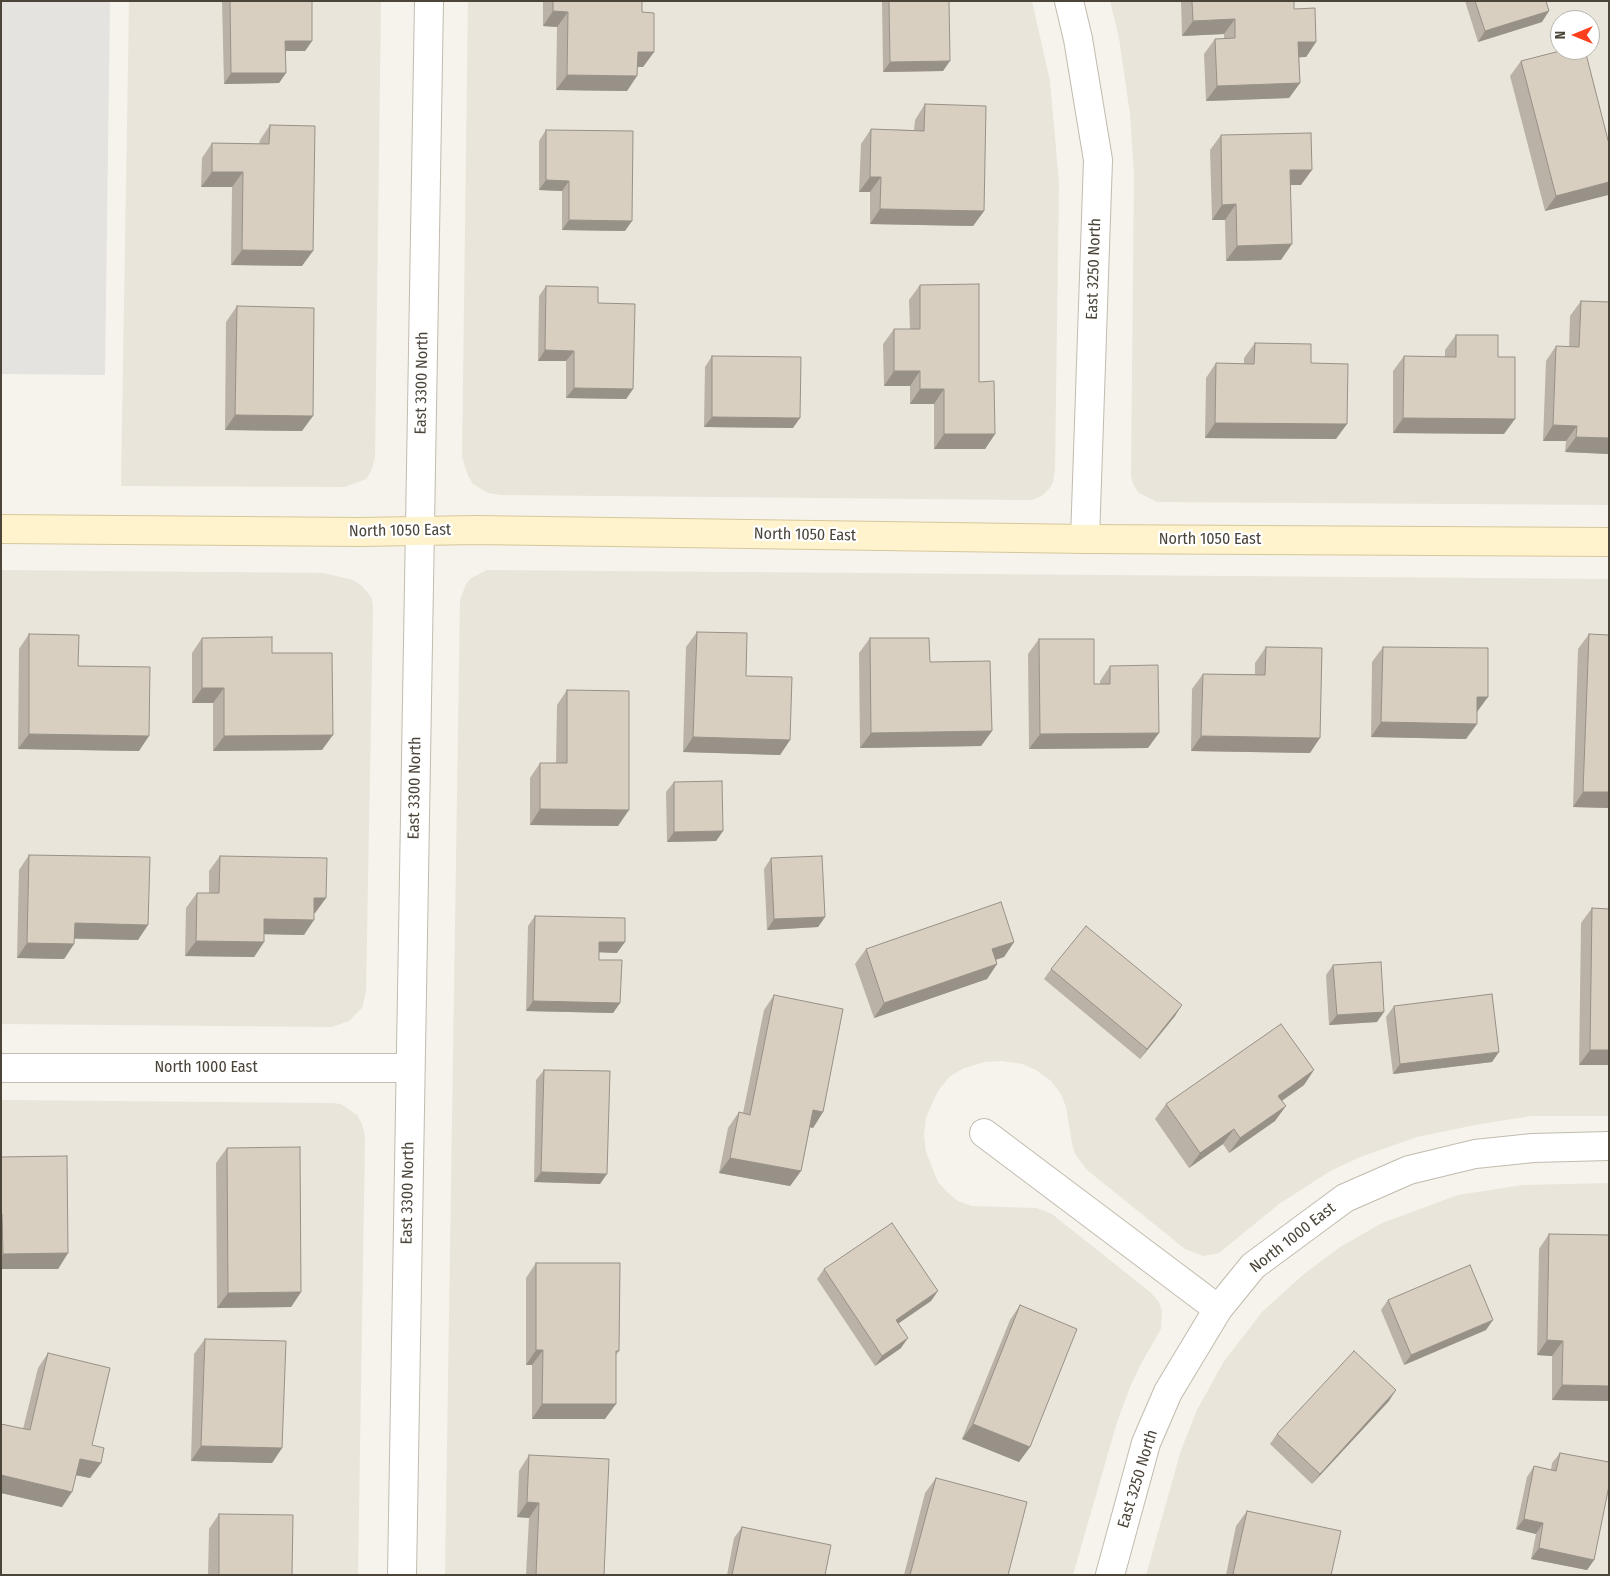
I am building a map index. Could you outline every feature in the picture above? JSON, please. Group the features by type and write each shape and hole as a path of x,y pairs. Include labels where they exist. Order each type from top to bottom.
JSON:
{"street":[{"name":"East 3300 North","path":"402,1575 428,1"},
{"name":"East 3250 North","path":"1069,1 1078,39 1098,160 1084,539"},
{"name":"North 1050 East","path":"1,529 349,532 477,530 1084,539 1609,542"},
{"name":"North 1000 East","path":"1,1068 410,1068"},
{"path":"984,1133 1218,1309"},
{"name":"North 1000 East","path":"1218,1309 1252,1266 1295,1233 1345,1198 1409,1170 1475,1154 1533,1148 1609,1146"},
{"name":"East 3250 North","path":"1110,1575 1146,1443 1168,1392 1218,1309"}],"shaded area":[{"path":"1,1 110,1 105,375 1,374"},
{"path":"129,1 381,1 375,458 366,479 344,487 121,486"},
{"path":"468,1 1032,1 1050,81 1059,182 1055,470 1053,482 1049,489 1042,496 1032,500 501,495 488,493 473,484 468,476 462,457"},
{"path":"1110,1 1609,1 1609,505 1157,502 1139,493 1131,477 1134,175 1130,114 1119,38"},
{"path":"1,570 324,573 353,580 368,593 372,599 373,609 366,992 362,1008 349,1021 332,1027 1,1024"},
{"path":"487,570 1609,579 1609,1116 1531,1116 1417,1137 1363,1156 1332,1170 1279,1204 1219,1253 1203,1256 1185,1249 1087,1170 1075,1154 1066,1107 1061,1094 1051,1081 1036,1070 1022,1064 1002,1061 985,1062 964,1068 949,1077 938,1091 926,1117 924,1134 926,1152 938,1182 958,1201 972,1206 1037,1208 1052,1214 1150,1292 1159,1302 1162,1311 1161,1329 1130,1387 1117,1422 1073,1575 445,1575 460,600 466,584 471,578"},
{"path":"1,1100 332,1103 341,1104 357,1115 365,1136 358,1575 1,1575"},
{"path":"1609,1183 1609,1575 1146,1575 1181,1450 1197,1410 1224,1361 1263,1311 1304,1274 1340,1247 1382,1223 1458,1195 1523,1185"}],"building":[{"path":"230,1 312,1 312,41 285,41 286,73 231,73"},
{"path":"553,1 642,1 642,12 654,13 654,52 638,52 637,76 567,75 568,12 553,11"},
{"path":"889,1 949,1 950,61 890,62"},
{"path":"1192,1 1294,1 1294,9 1315,8 1316,42 1298,42 1300,83 1217,86 1215,39 1235,38 1235,19 1193,21"},
{"path":"1475,1 1546,1 1549,11 1485,31"},
{"path":"1550,54 1550,60 1588,60 1609,144 1609,182 1556,196 1521,61"},
{"path":"925,104 986,106 984,211 880,209 881,177 870,177 871,129 924,131"},
{"path":"270,125 315,126 313,251 242,250 243,172 212,172 212,143 269,144"},
{"path":"546,130 633,131 632,221 569,220 569,181 546,180"},
{"path":"1311,133 1312,170 1290,170 1292,244 1237,246 1236,204 1222,205 1221,135"},
{"path":"979,284 979,382 994,381 995,434 944,434 944,389 920,389 920,371 894,371 894,329 920,329 920,285"},
{"path":"546,286 598,287 598,303 635,304 633,389 574,388 574,351 545,350"},
{"path":"1581,301 1609,302 1609,438 1576,437 1577,426 1553,425 1556,346 1579,347"},
{"path":"237,306 314,308 313,416 235,415"},
{"path":"1456,335 1498,335 1498,357 1515,357 1515,419 1403,418 1404,356 1456,357"},
{"path":"1255,343 1311,344 1311,363 1348,364 1347,424 1215,423 1216,363 1254,364"},
{"path":"712,356 801,357 800,418 712,417"},
{"path":"697,632 747,633 746,676 792,677 790,740 693,737"},
{"path":"29,634 79,635 78,666 150,667 149,736 29,734"},
{"path":"1589,634 1609,635 1609,792 1583,792"},
{"path":"272,637 272,653 332,653 333,735 224,736 224,688 202,688 202,638"},
{"path":"870,638 929,638 930,662 990,661 992,731 871,733"},
{"path":"1039,639 1094,639 1094,684 1110,684 1110,666 1158,665 1159,733 1040,734"},
{"path":"1266,647 1322,648 1320,738 1201,736 1203,674 1265,675"},
{"path":"1383,647 1488,648 1488,697 1477,697 1477,724 1381,722"},
{"path":"567,690 629,691 629,810 540,809 540,763 567,763"},
{"path":"722,781 723,831 674,832 674,782"},
{"path":"29,855 150,857 148,925 75,923 74,944 27,943"},
{"path":"220,856 327,858 326,898 314,898 314,920 264,919 264,942 196,941 197,893 219,893"},
{"path":"822,856 825,917 774,919 771,858"},
{"path":"1001,902 1014,942 992,949 997,964 884,1003 866,949"},
{"path":"1592,908 1609,909 1609,1050 1590,1050"},
{"path":"535,916 625,918 625,942 599,942 599,960 622,960 620,1003 533,1001"},
{"path":"1086,926 1182,1005 1147,1049 1051,969"},
{"path":"1381,962 1384,1012 1337,1015 1333,965"},
{"path":"1492,994 1499,1052 1400,1064 1394,1006"},
{"path":"774,995 843,1009 823,1112 813,1110 801,1171 730,1158 739,1112 750,1115"},
{"path":"1281,1024 1314,1070 1278,1096 1286,1106 1240,1138 1234,1129 1200,1153 1166,1104"},
{"path":"544,1070 610,1071 607,1174 541,1172"},
{"path":"300,1147 301,1292 228,1293 227,1148"},
{"path":"67,1156 68,1253 3,1254 1,1157"},
{"path":"892,1223 938,1291 896,1320 908,1338 882,1356 824,1269"},
{"path":"1549,1234 1609,1235 1609,1386 1562,1385 1563,1341 1547,1340"},
{"path":"536,1263 620,1263 619,1351 616,1351 616,1404 542,1404 543,1350 536,1350"},
{"path":"1470,1265 1493,1320 1411,1355 1388,1300"},
{"path":"1020,1305 1077,1329 1030,1447 973,1424"},
{"path":"205,1339 286,1341 282,1448 201,1446"},
{"path":"1354,1351 1396,1390 1320,1474 1277,1434"},
{"path":"48,1353 110,1368 92,1445 104,1448 101,1463 80,1459 72,1492 1,1475 1,1424 30,1430"},
{"path":"1560,1453 1609,1462 1609,1486 1594,1560 1539,1548 1543,1523 1524,1519 1534,1466 1556,1471"},
{"path":"529,1455 609,1459 604,1575 536,1575 539,1503 527,1502"},
{"path":"936,1478 1027,1502 1008,1575 910,1575"},
{"path":"1247,1511 1341,1531 1331,1575 1233,1574"},
{"path":"219,1514 293,1515 292,1575 219,1575"},
{"path":"742,1527 831,1545 825,1575 732,1575"}]}
